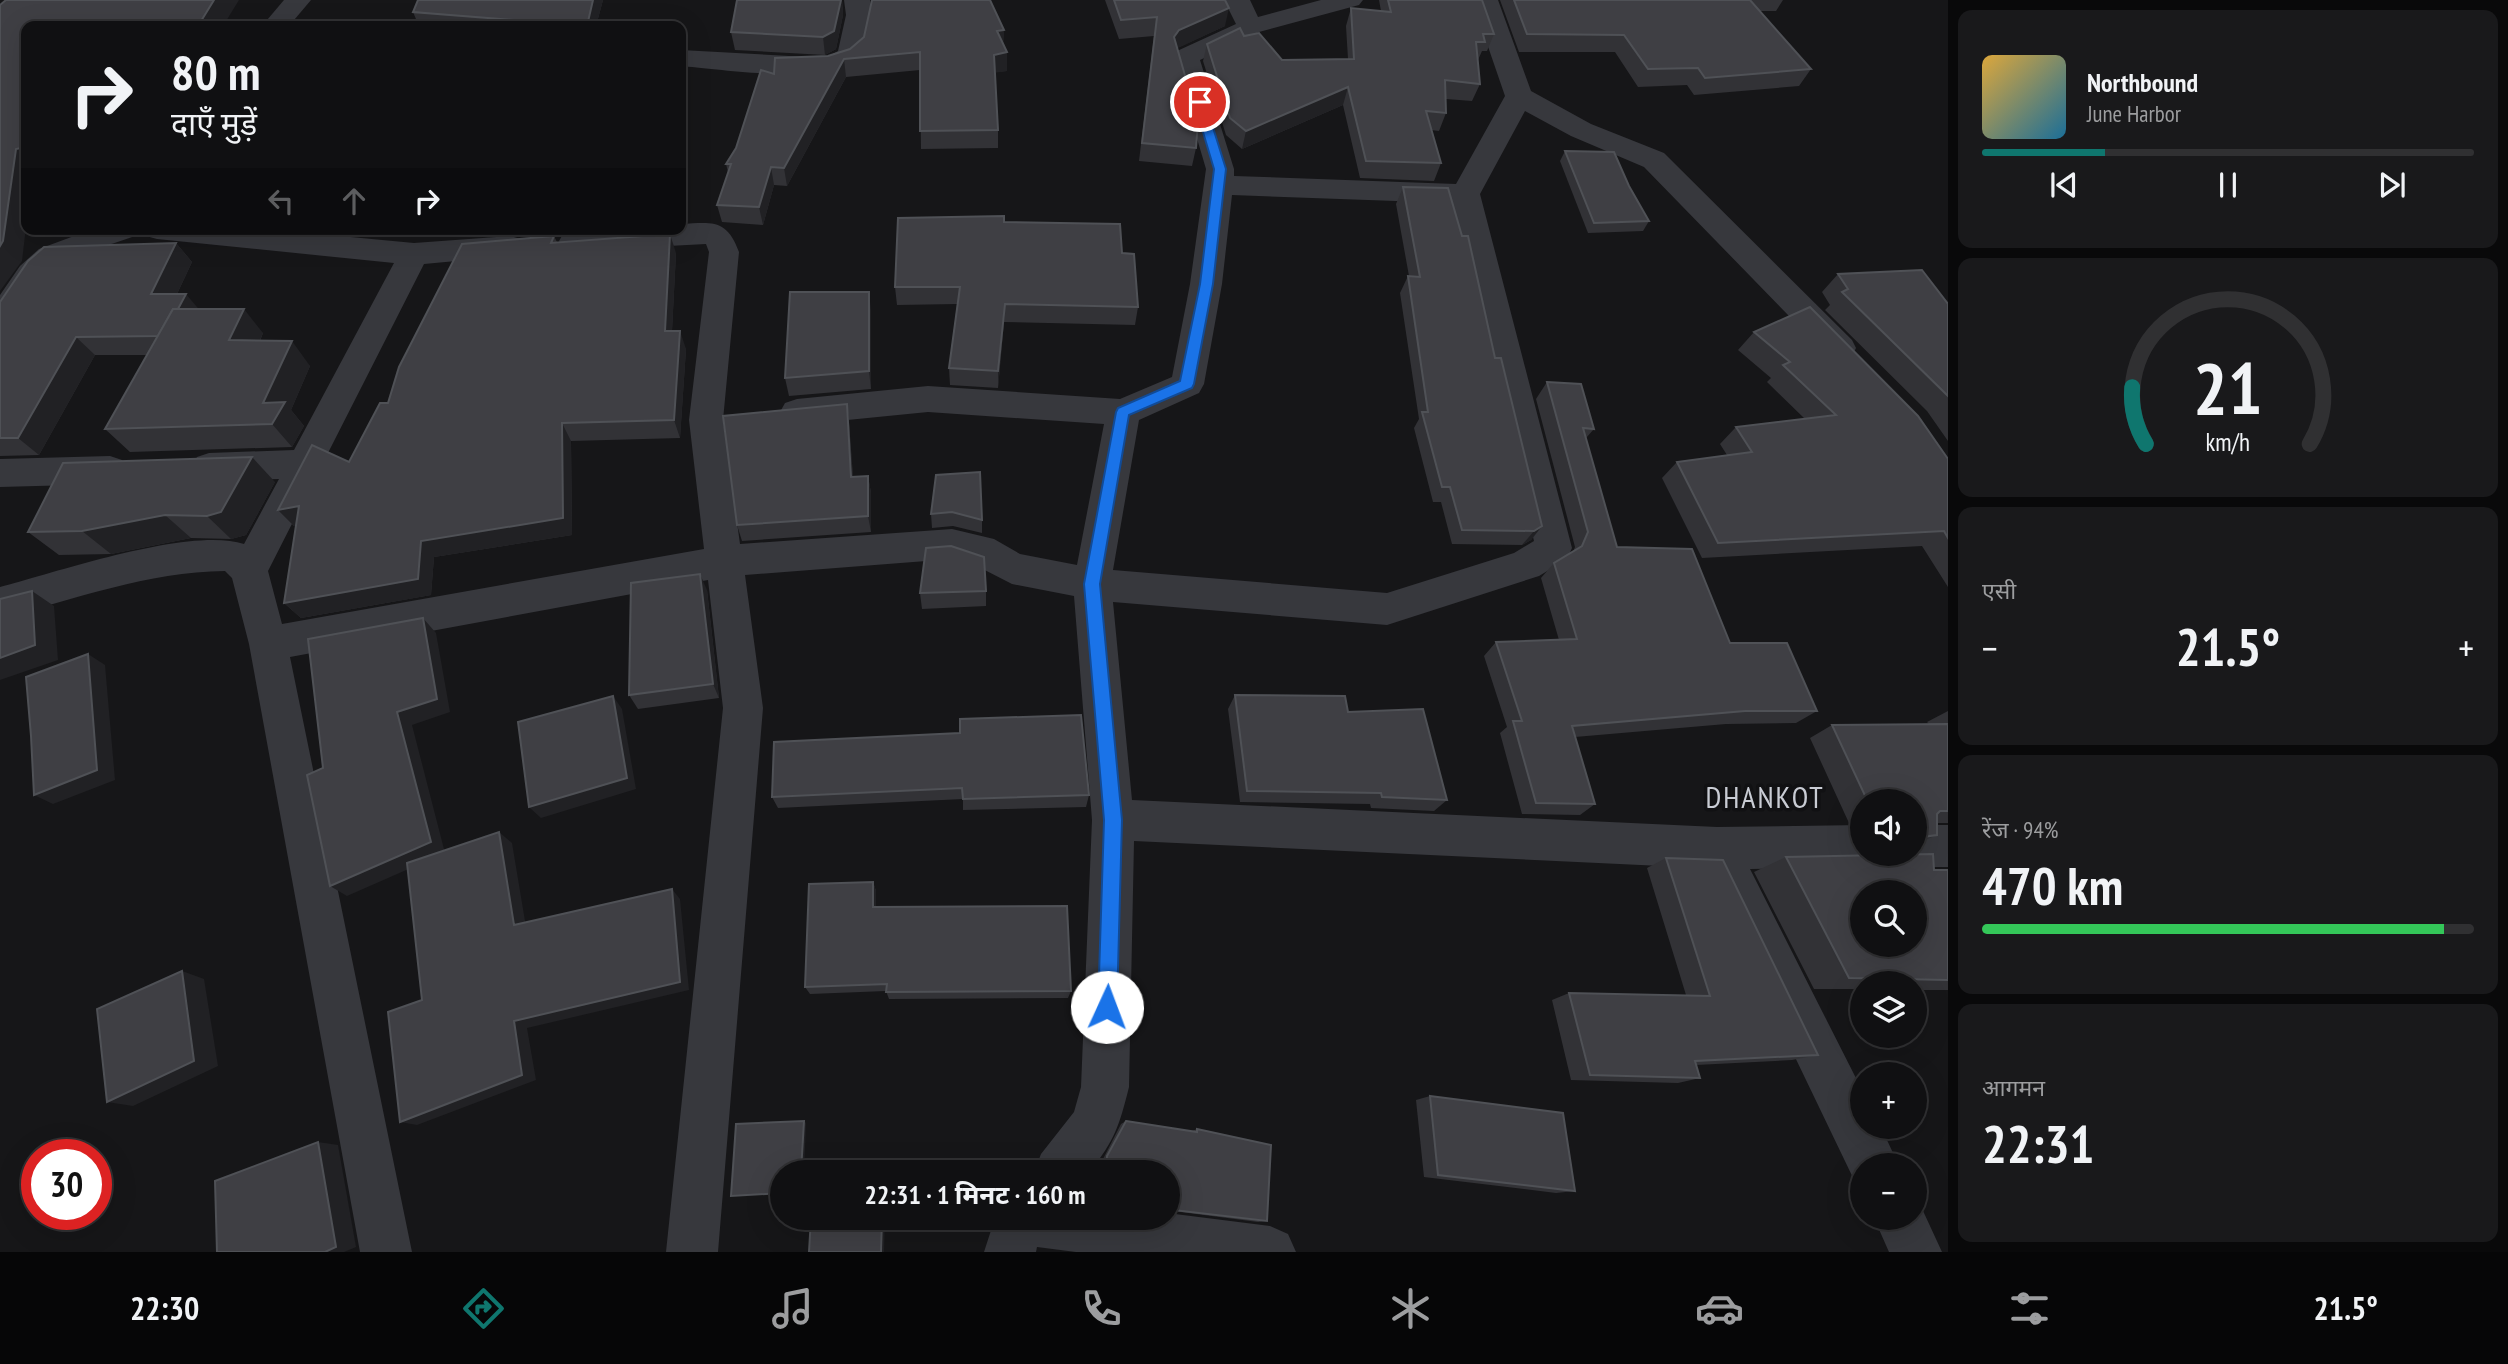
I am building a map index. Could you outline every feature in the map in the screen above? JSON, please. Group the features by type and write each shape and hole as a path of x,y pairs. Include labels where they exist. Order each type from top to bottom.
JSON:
{"street":[{"path":"279,21 298,0"},
{"path":"686,58 813,67 832,65 850,55 859,15 857,0"},
{"path":"733,418 928,399 1123,412 1187,384 1206,284 1220,169 1186,57 1243,14 1350,0"},
{"path":"1485,0 1519,96 1581,130 1654,160 1856,364"},
{"path":"268,644 725,561 967,545 1012,568 1092,584 1387,609 1526,565 1554,548 1465,194 1519,96"},
{"path":"1217,185 1465,194"},
{"path":"686,233 709,232 719,238 724,252 733,418 725,561 743,708 692,1252"},
{"path":"0,264 50,256 108,235"},
{"path":"219,235 414,254 655,235"},
{"path":"249,571 414,254"},
{"path":"0,319 31,274 50,256"},
{"path":"1068,1160 1095,1125 1105,1087 1113,820 1092,584 1123,412"},
{"path":"180,468 305,464"},
{"path":"0,473 138,469"},
{"path":"0,603 160,562 206,554 234,556 249,571 268,644 386,1252"},
{"path":"1113,820 1717,848 1850,846"},
{"path":"1927,846 1948,846"},
{"path":"1717,848 1868,1153"},
{"path":"1010,1252 1016,1230"},
{"path":"1108,1230 1270,1252"},
{"path":"1906,1230 1916,1252"}],"building":[{"path":"6,0 214,0 201,21 21,21 21,148 16,149 3,241 0,246 0,5"},
{"path":"418,0 593,0 588,21 526,21 413,12"},
{"path":"737,0 841,0 834,31 823,37 731,32"},
{"path":"872,0 990,0 1004,30 997,31 1007,52 994,55 998,130 920,131 920,52 844,59 784,168 771,167 759,207 717,205 731,164 726,164 736,148 761,70 774,74 775,58 828,56 850,49 864,37"},
{"path":"1114,0 1225,0 1229,8 1179,30 1174,37 1198,121 1196,148 1142,143 1157,17 1121,20"},
{"path":"1388,0 1482,0 1494,34 1483,34 1485,42 1476,42 1480,84 1445,80 1446,113 1426,111 1441,163 1366,161 1348,87 1246,131 1230,118 1207,44 1240,28 1244,36 1259,33 1282,60 1354,59 1351,8 1391,12"},
{"path":"1514,0 1750,0 1811,69 1705,78 1698,68 1648,69 1624,35 1527,34"},
{"path":"1565,151 1614,152 1649,221 1594,223"},
{"path":"1403,187 1448,188 1462,236 1468,236 1495,358 1501,358 1542,526 1534,531 1462,530 1450,487 1442,487 1422,412 1428,412 1408,276 1420,277"},
{"path":"1004,216 1004,222 1120,224 1122,253 1134,254 1138,307 1005,304 998,371 949,368 960,287 895,287 898,218"},
{"path":"670,235 665,331 680,331 674,420 562,423 563,518 421,541 418,579 284,603 299,506 278,510 312,445 349,462 380,403 388,403 399,367 462,244 554,236 551,243"},
{"path":"176,243 151,294 186,294 178,309 173,309 158,336 76,337 18,438 0,438 0,302 28,261 44,247"},
{"path":"1922,270 1948,304 1948,396 1842,292 1848,289 1838,274"},
{"path":"790,292 869,292 869,371 785,378"},
{"path":"1810,307 1918,416 1948,459 1948,538 1944,531 1718,543 1677,462 1752,452 1736,427 1836,415 1783,365 1790,362 1754,332"},
{"path":"173,309 244,309 229,340 292,341 263,403 285,402 272,424 105,429"},
{"path":"1547,382 1581,384 1594,429 1583,428 1617,547 1692,549 1730,643 1787,643 1817,711 1745,711 1572,726 1595,804 1536,803 1513,721 1522,721 1496,642 1577,639 1554,563 1582,546 1588,532"},
{"path":"847,404 851,477 868,476 868,516 737,525 723,416"},
{"path":"252,457 221,512 207,516 165,515 82,531 28,532 63,463"},
{"path":"980,472 982,520 952,512 931,514 936,475"},
{"path":"951,546 984,557 986,591 920,593 926,548"},
{"path":"700,574 713,684 629,695 631,583"},
{"path":"32,591 35,645 0,658 0,599"},
{"path":"423,618 437,699 397,712 431,842 330,886 307,775 323,768 308,639"},
{"path":"88,654 97,770 34,795 26,677"},
{"path":"1235,695 1345,696 1348,712 1423,709 1447,800 1382,797 1381,793 1247,791"},
{"path":"613,696 627,778 529,807 518,722"},
{"path":"1081,715 1089,795 963,799 962,788 772,797 774,742 960,733 960,719"},
{"path":"1948,724 1948,811 1940,811 1937,814 1937,835 1927,836 1927,789 1862,789 1832,725"},
{"path":"499,832 514,925 672,889 680,982 514,1021 522,1075 400,1122 388,1012 422,1000 407,863"},
{"path":"1927,854 1933,854 1934,870 1948,870 1948,980 1927,980 1927,971 1850,971 1849,978 1786,857 1850,856 1850,866 1927,866"},
{"path":"1666,858 1723,860 1818,1055 1695,1061 1700,1078 1590,1075 1569,993 1710,996"},
{"path":"873,882 873,907 1067,906 1071,991 886,992 887,984 805,987 809,884"},
{"path":"182,971 194,1061 107,1102 97,1009"},
{"path":"1430,1096 1563,1113 1575,1191 1438,1175"},
{"path":"804,1121 802,1160 770,1160 770,1194 731,1196 736,1124"},
{"path":"1126,1121 1197,1132 1197,1129 1271,1145 1267,1221 1180,1211 1180,1160 1107,1160"},
{"path":"318,1142 336,1247 325,1252 217,1252 215,1181"},
{"path":"810,1230 882,1230 881,1252 809,1252"}],"district":[{"name":"DHANKOT","path":"1765,796"}],"route":[{"path":"1107,1007 1113,820 1092,584 1123,412 1187,384 1206,284 1220,169 1200,102"}]}
